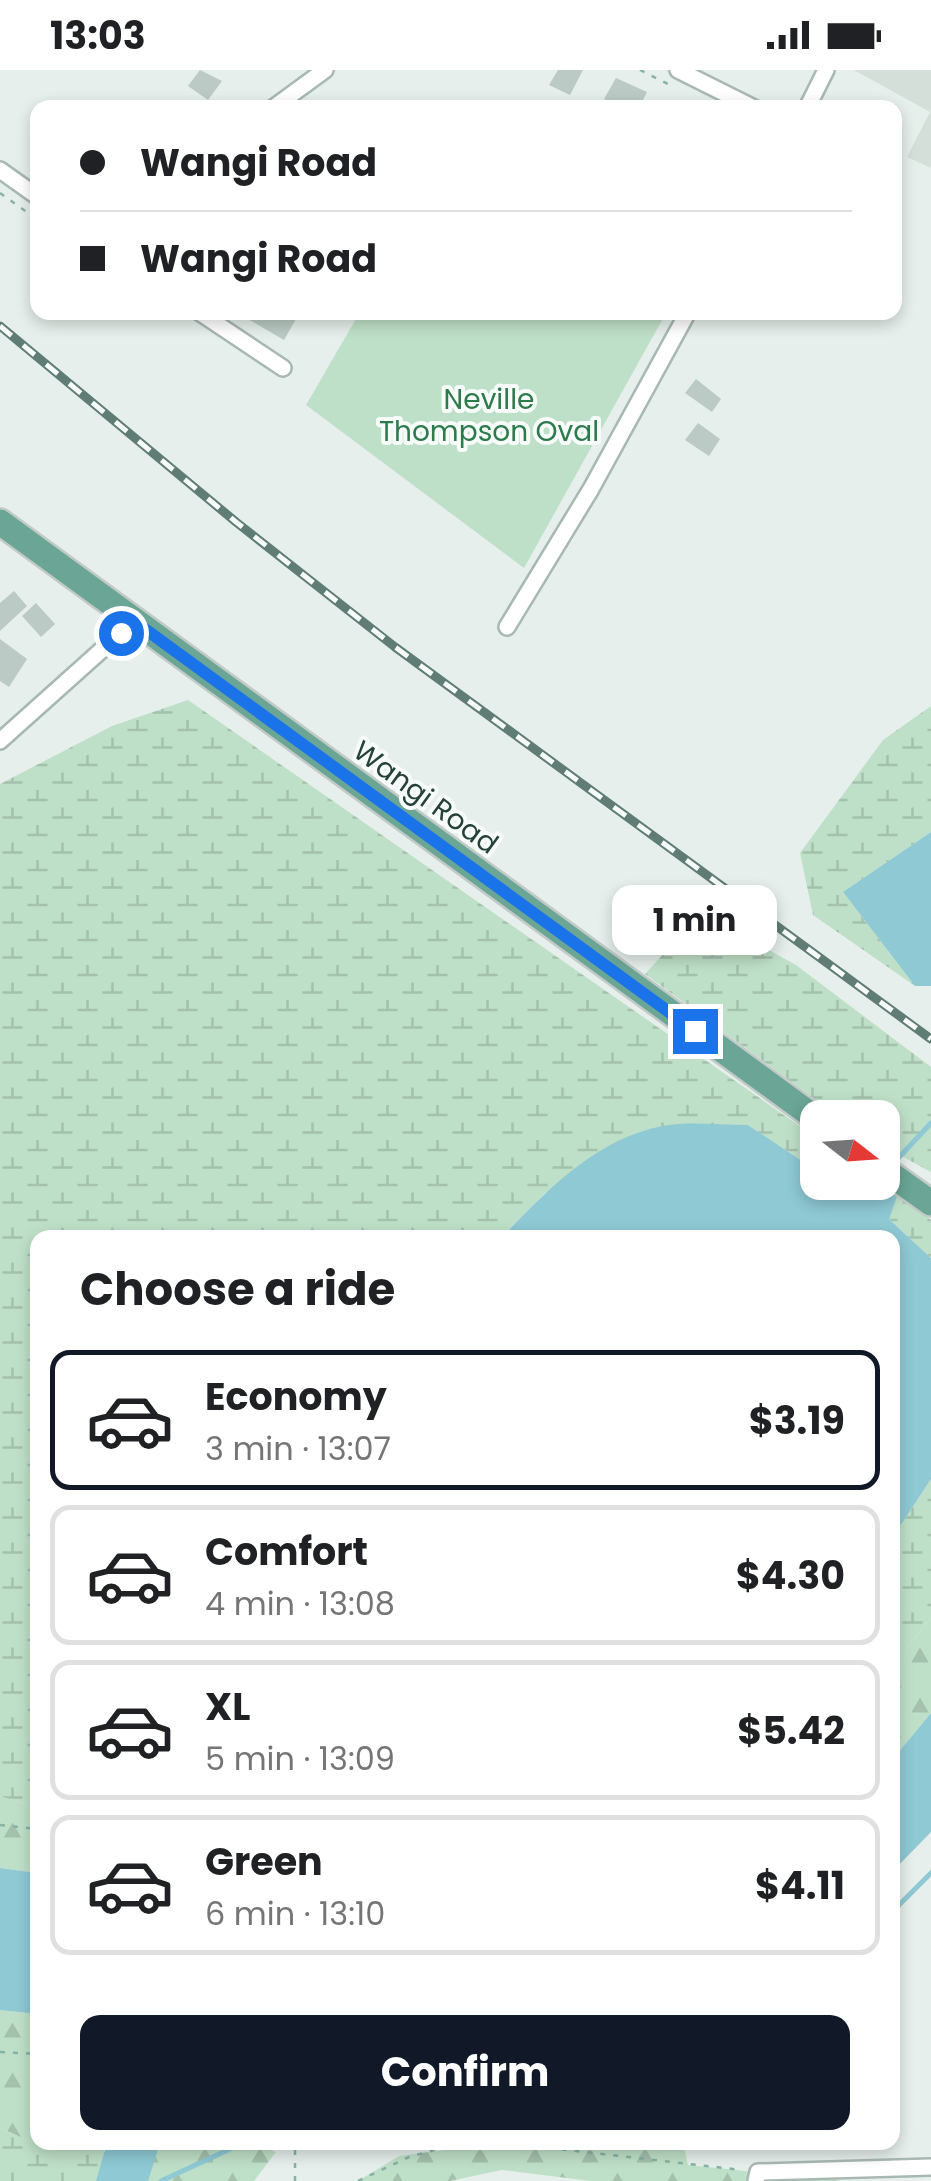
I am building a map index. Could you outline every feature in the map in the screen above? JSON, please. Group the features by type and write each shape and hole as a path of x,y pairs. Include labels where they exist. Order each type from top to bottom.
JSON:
{"main road":[{"name":"Wangi Road","path":"0,522 800,1107"},
{"path":"900,1181 931,1204"}],"street":[{"path":"284,100 325,70"},
{"path":"678,70 738,100"},
{"path":"811,100 826,70"},
{"path":"0,170 30,191"},
{"path":"211,320 283,368"},
{"path":"507,626 591,489 684,320"},
{"path":"0,740 134,621"},
{"path":"757,2177 931,2166"}],"path":[{"path":"0,193 30,214"},
{"path":"0,1826 30,1828"},
{"path":"0,2052 30,2054"},
{"path":"295,2150 295,2181"},
{"path":"358,2181 409,2157 434,2150"},
{"path":"556,2150 757,2177"}],"shaded area":[{"path":"854,70 931,70 931,168 907,157 930,112"}],"green space":[{"name":"Neville Thompson Oval","path":"355,320 662,320 524,568 306,405"},
{"path":"188,700 800,1126 800,1160 748,1125 545,1193 508,1230 30,1230 30,1806 0,1796 0,784 112,726"},
{"path":"931,706 931,832 843,892 915,986 813,915 800,853 883,740"},
{"path":"723,925 796,965 931,1067 931,1172 900,1155 900,1100 816,1100 645,974 679,937"},
{"path":"900,1196 931,1220 931,1258 888,1218"},
{"path":"931,1479 931,1618 900,1657 900,1526"},
{"path":"931,1618 931,1713 900,1751 900,1657"},
{"path":"0,1796 30,1806 30,1872 0,1868"},
{"path":"0,2010 30,2013 30,2141 0,2128"},
{"path":"0,2128 30,2141 30,2150 104,2150 104,2181 0,2181"},
{"path":"158,2150 276,2152 254,2181 134,2181 137,2167"},
{"path":"444,2150 685,2150 688,2165 841,2181 591,2181 502,2170 450,2181 358,2181 399,2156"}],"water":[{"path":"931,832 931,986 915,986 843,892"},
{"path":"673,1125 748,1125 800,1160 800,1200 896,1200 889,1219 931,1258 931,1479 900,1526 900,1230 509,1230 555,1185 595,1154 639,1132"},
{"path":"931,1713 931,1832 900,1864 900,1751"},
{"path":"0,1868 30,1872 30,2013 0,2010"},
{"path":"105,2150 158,2150 148,2181 96,2181"}],"building":[{"path":"200,70 222,81 208,100 188,86"},
{"path":"558,70 583,70 570,95 549,85"},
{"path":"616,78 647,92 643,100 604,99"},
{"path":"250,320 295,320 284,340"},
{"path":"696,379 721,399 712,412 685,393"},
{"path":"698,423 720,439 709,456 685,440"},
{"path":"14,591 27,606 0,631 0,603"},
{"path":"36,603 55,624 41,637 22,616"},
{"path":"0,639 27,659 9,687 0,681"}],"waterway":[{"path":"900,1156 931,1123"},
{"path":"900,1904 931,1873"},
{"path":"161,2181 228,2150"}],"railway":[{"path":"0,326 236,522 395,647 931,1039"}],"route":[{"path":"121,633 134,621 695,1031"}]}
